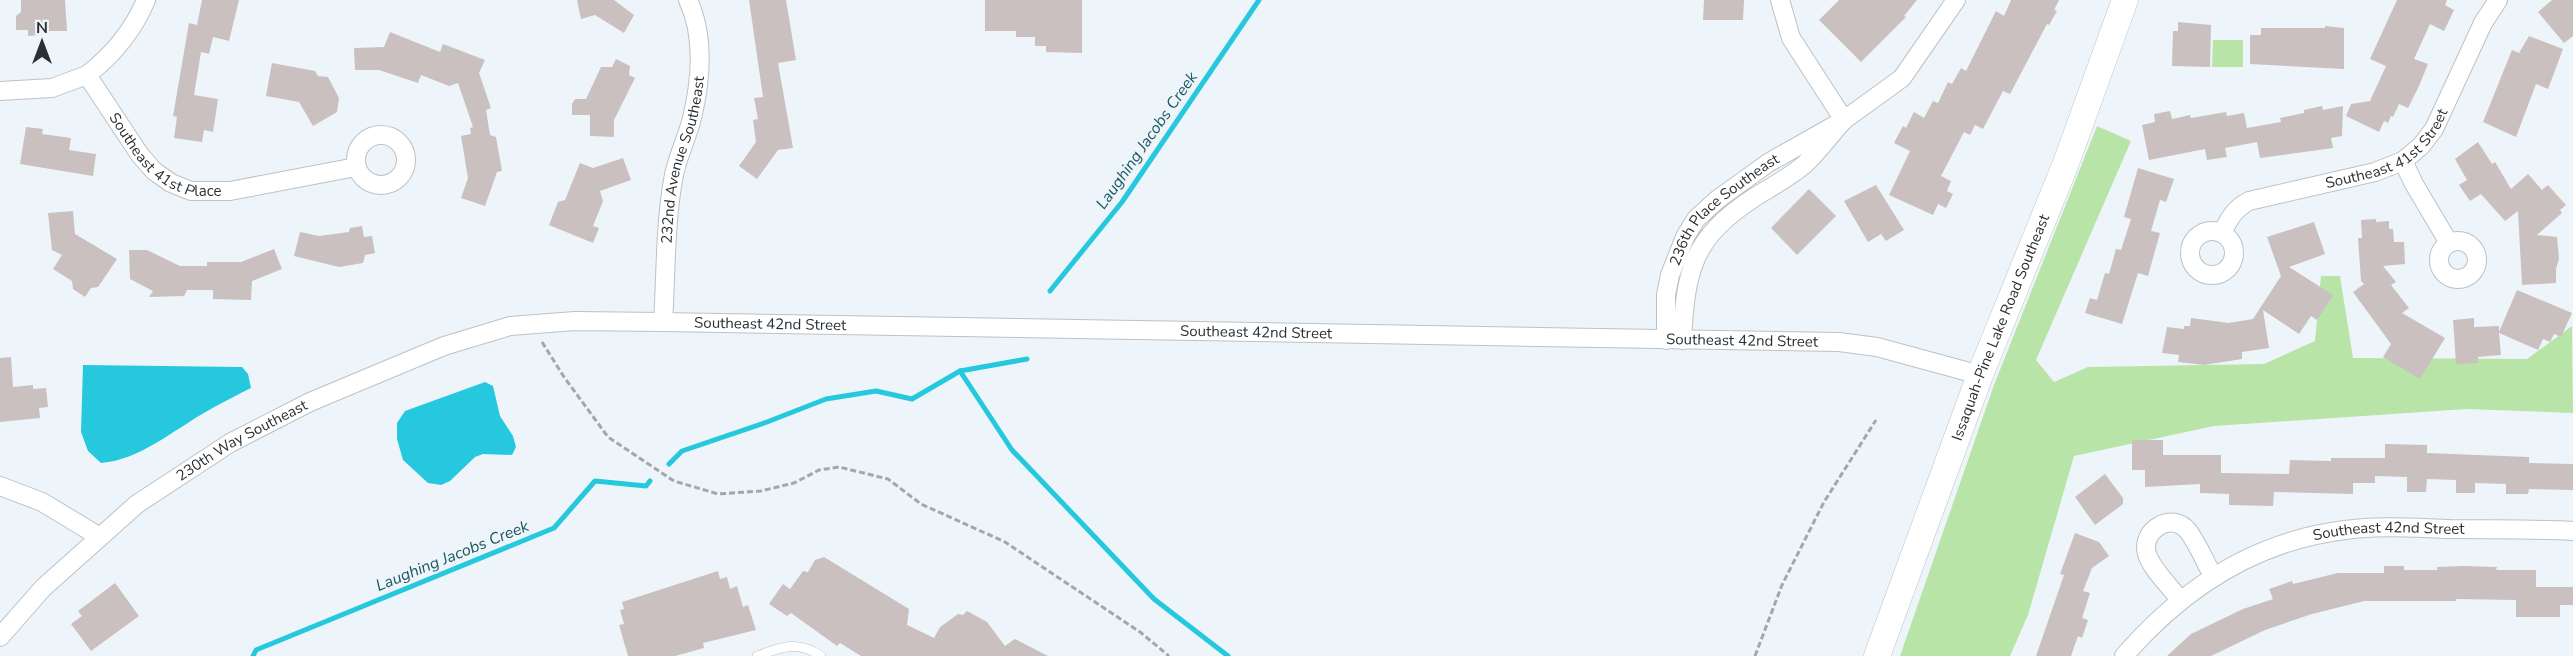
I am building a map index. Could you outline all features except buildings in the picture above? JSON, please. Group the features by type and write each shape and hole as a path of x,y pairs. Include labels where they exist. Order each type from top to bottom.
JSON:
{"main road":[{"name":"Issaquah-Pine Lake Road Southeast","path":"1877,656 1980,375 2066,163 2125,0"}],"street":[{"path":"0,91 52,88 87,75 107,59 125,38 139,18 146,0"},
{"name":"232nd Avenue Southeast","path":"663,322 673,177 692,119 698,81 700,53 697,29 688,0"},
{"path":"1780,0 1791,38 1844,120"},
{"name":"236th Place Southeast","path":"1674,340 1666,295 1670,275 1685,237 1696,219 1718,199 1768,163 1844,120 1902,78 1956,0"},
{"name":"Southeast 41st Street","path":"2223,233 2231,216 2249,201 2375,172 2403,161 2421,146 2434,129 2483,23 2498,0"},
{"name":"Southeast 41st Place","path":"87,75 147,163 171,183 191,191 230,191 357,166"},
{"path":"2403,161 2449,243"},
{"name":"Southeast 42nd Street","path":"530,323 663,322 1839,342 1877,347 1980,375"},
{"name":"230th Way Southeast","path":"0,637 43,588 138,504 230,443 310,402 444,346 480,333 530,323"},
{"path":"0,486 42,502 100,537"},
{"path":"2180,600 2146,552 2147,538 2156,527 2176,523 2188,530 2206,581"},
{"name":"Southeast 42nd Street","path":"2124,656 2148,629 2180,600 2206,581 2266,549 2344,530 2380,528 2573,531"}],"lane":[{"path":"757,656 796,645 807,647 821,656"}],"path":[{"path":"530,323 564,377 608,436 674,482 718,494 761,491 794,483 819,470 839,467 888,479 921,504 1005,542 1140,632 1169,656"},
{"path":"1755,656 1782,585 1824,502 1876,420"}],"green space":[{"path":"2213,40 2243,40 2243,67 2212,67"},
{"path":"2097,126 2131,141 2036,360 2054,382 2088,367 2264,364 2315,341 2321,276 2340,276 2353,358 2527,359 2572,326 2573,413 2466,409 2214,426 2074,456 2028,615 2010,656 1900,656 1994,385"}],"water":[{"path":"83,365 242,367 248,374 251,388 209,410 143,450 115,461 101,463 88,451 81,432"},
{"path":"485,382 493,386 500,416 513,436 516,447 512,455 483,454 475,457 450,481 441,485 428,483 403,460 397,439 397,423 405,411"}],"waterway":[{"name":"Laughing Jacobs Creek","path":"1050,291 1122,202 1259,0"},
{"name":"Laughing Jacobs Creek","path":"669,464 682,451 826,399 876,391 912,399 960,371 1027,359"},
{"path":"960,371 1012,450 1154,599 1228,656"},
{"name":"Laughing Jacobs Creek","path":"253,656 256,650 554,528 595,481 646,486 650,481"}]}
